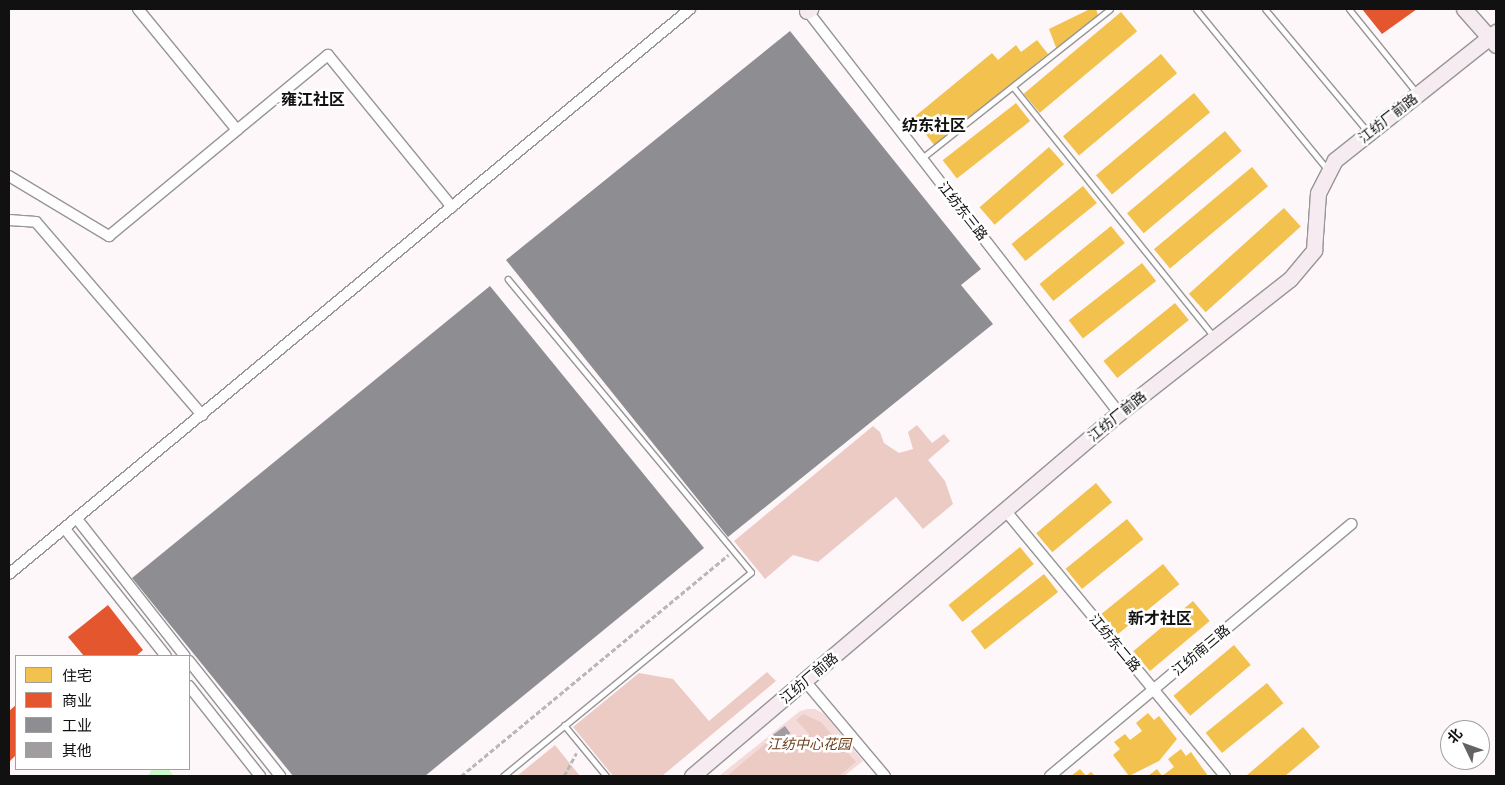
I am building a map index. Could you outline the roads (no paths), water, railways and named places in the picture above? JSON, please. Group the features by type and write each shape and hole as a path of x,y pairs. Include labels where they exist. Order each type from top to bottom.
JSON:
{"main road":[{"path":"1464,9 1494,39"},
{"name":"江纺厂前路","path":"692,776 1119,413 1290,280 1314,250 1318,192 1334,160 1494,39"}],"street":[{"path":"138,9 237,130"},
{"path":"9,574 690,9"},
{"name":"江纺东三路","path":"808,9 1119,413"},
{"path":"9,176 109,236 328,55 452,207"},
{"path":"9,220 36,222 202,415"},
{"name":"江纺东二路","path":"1005,510 1225,776"},
{"path":"77,519 184,655"},
{"name":"江纺南三路","path":"1050,776 1350,524"},
{"path":"65,529 165,655"},
{"path":"190,662 280,776"},
{"path":"805,681 885,776"},
{"path":"190,687 260,776"}],"lane":[{"path":"922,158 1110,9"},
{"path":"1196,9 1329,172"},
{"path":"1265,9 1369,134"},
{"path":"1349,9 1418,95"},
{"path":"1013,87 1214,339"},
{"path":"503,776 751,572 508,279"},
{"path":"564,725 606,776"}],"district":[{"name":"雍江社区","path":"313,99"},
{"name":"纺东社区","path":"934,125"},
{"name":"新才社区","path":"1160,618"}],"park label":[{"name":"江纺中心花园","path":"809,744"}]}
